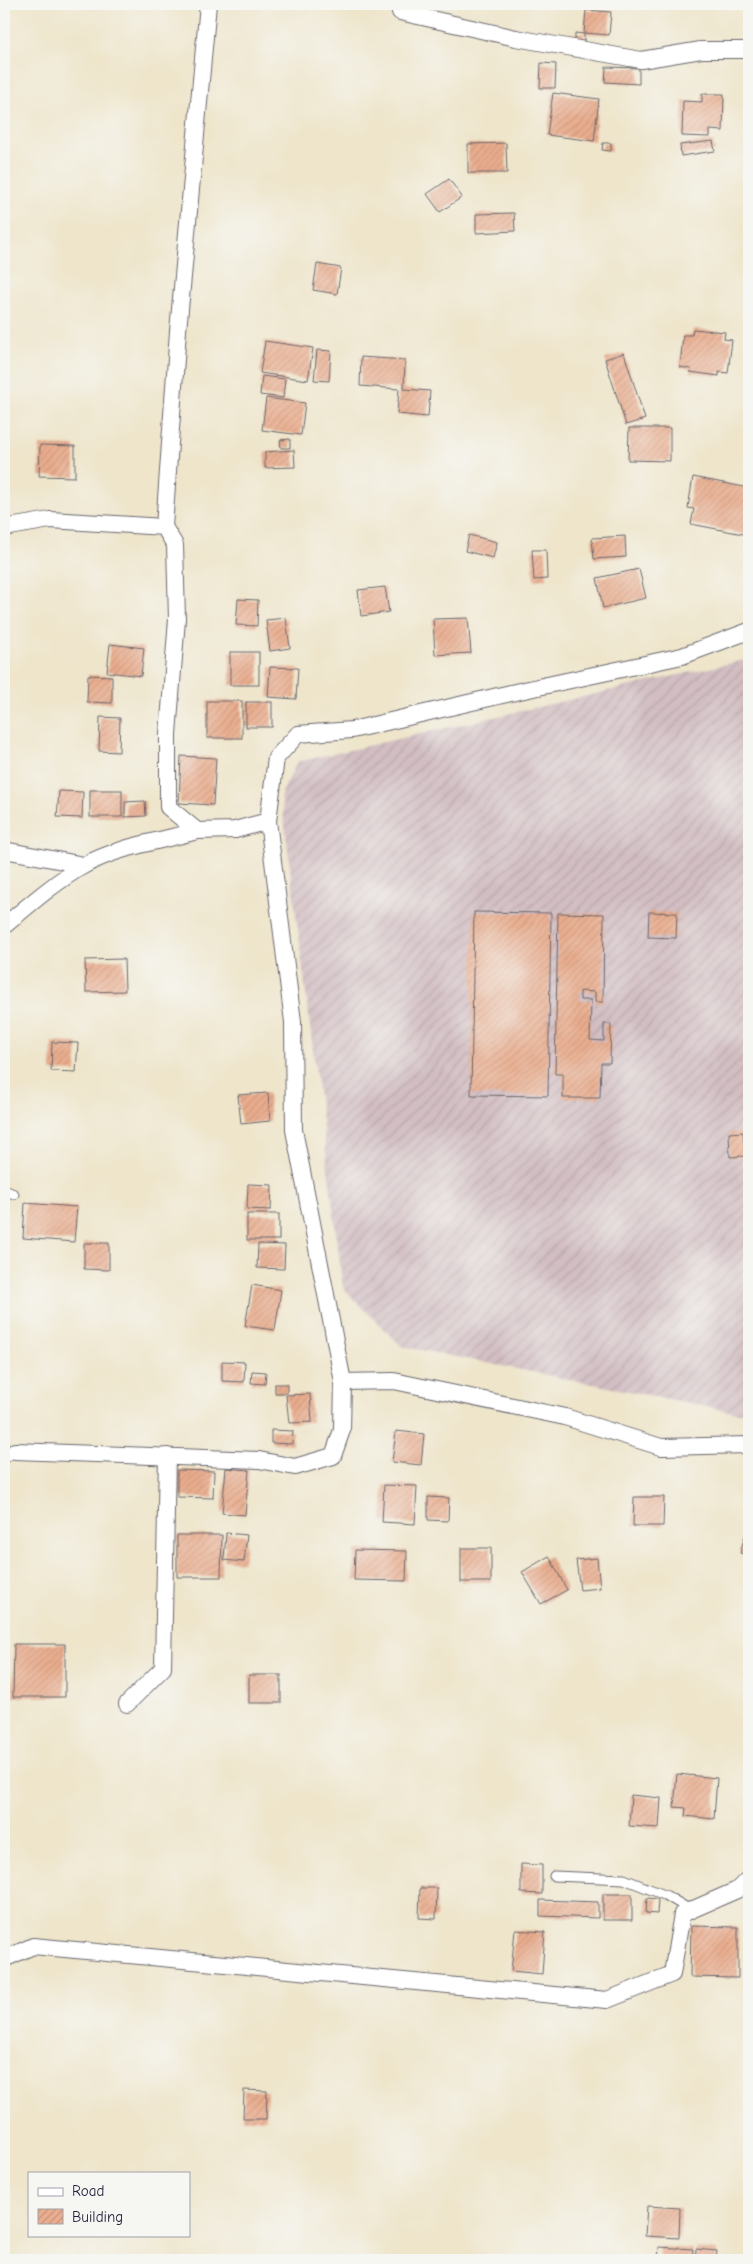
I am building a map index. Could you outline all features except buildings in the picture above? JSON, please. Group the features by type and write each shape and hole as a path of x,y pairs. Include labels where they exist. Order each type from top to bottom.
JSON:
{"street":[{"path":"197,831 168,807 168,734 177,619 175,545 164,527 178,331 208,4"},
{"path":"400,12 516,38 641,60 701,50 749,50"},
{"path":"4,528 50,520 164,527"},
{"path":"9,1455 167,1456 259,1460 295,1467 333,1456 342,1430 343,1382 294,1130 293,1022 268,821 276,758 298,734 352,730 682,656 749,631"},
{"path":"4,926 46,892 84,865 120,851 197,831 235,830 268,821"},
{"path":"4,850 84,865"},
{"path":"343,1382 394,1381 565,1417 661,1447 749,1445"},
{"path":"126,1704 163,1668 167,1456"},
{"path":"4,1959 32,1946 607,2000 672,1974 682,1914 737,1890 749,1878"}],"lane":[{"path":"4,1190 14,1194"},
{"path":"554,1876 624,1879 667,1896 692,1911"}],"shaded area":[{"path":"749,659 749,1415 401,1346 343,1288 281,795 297,762"}]}
